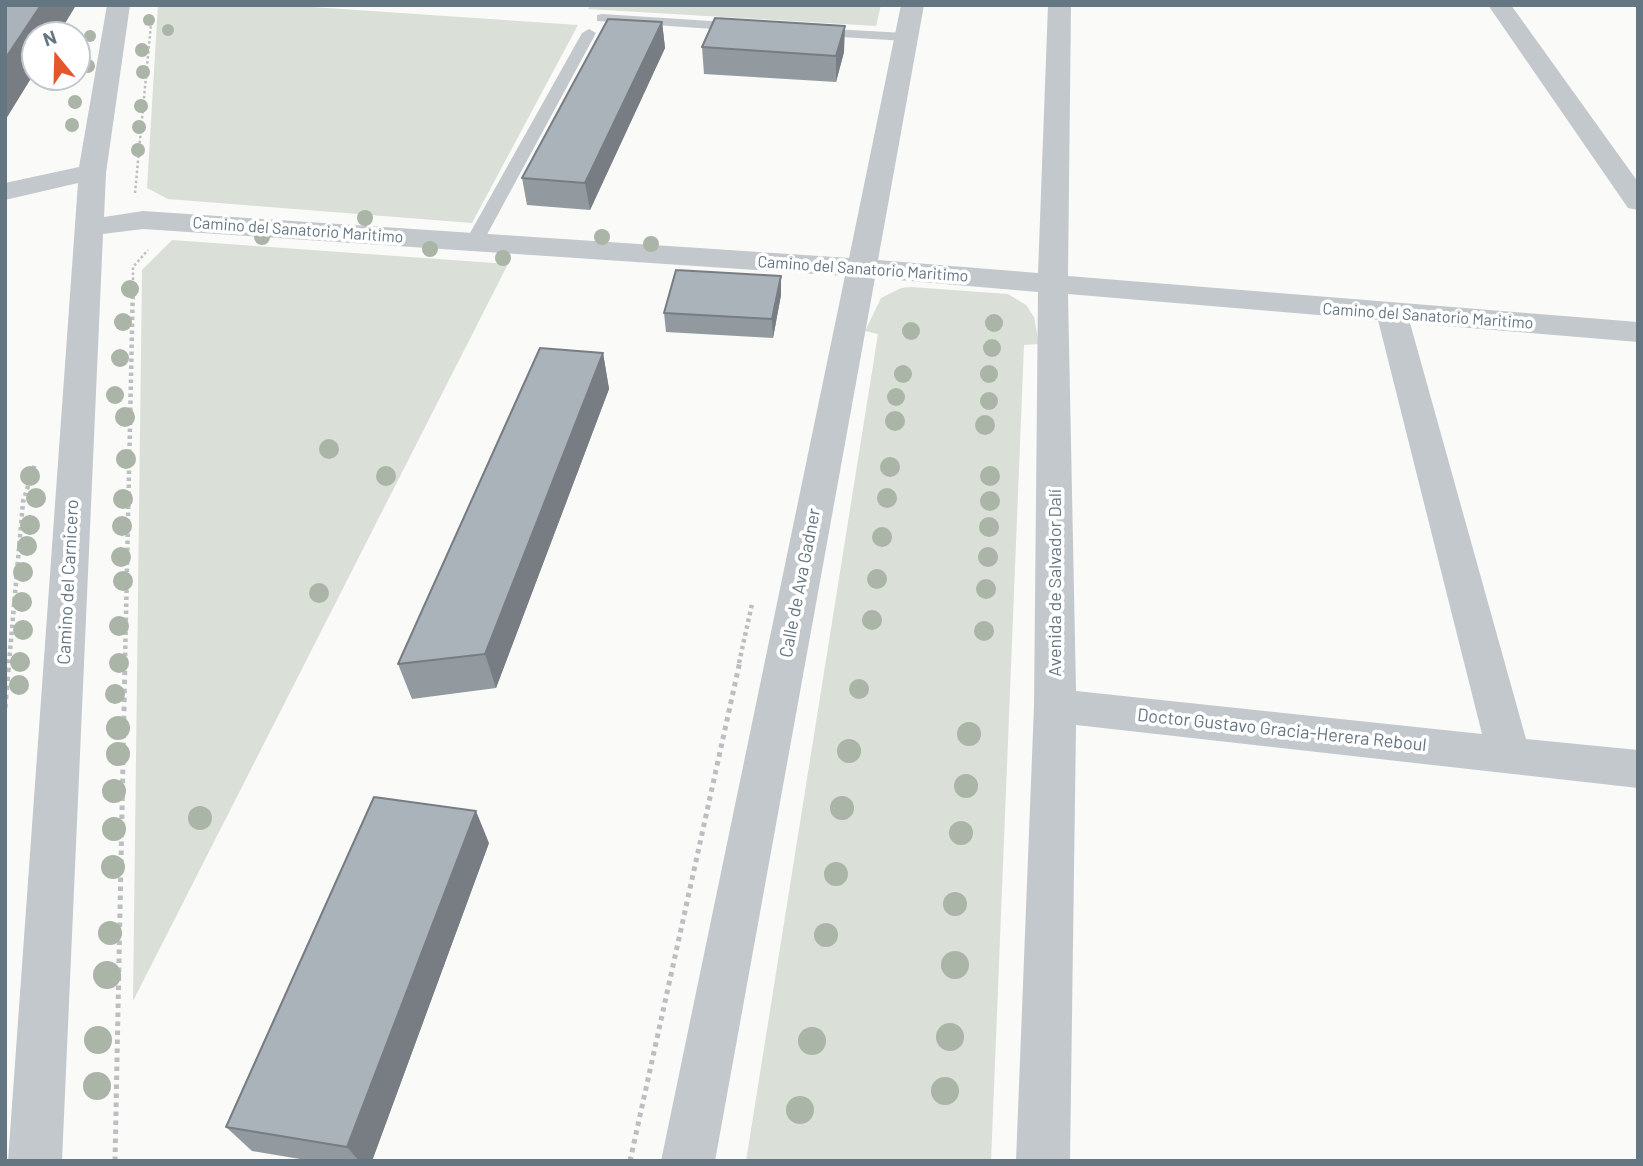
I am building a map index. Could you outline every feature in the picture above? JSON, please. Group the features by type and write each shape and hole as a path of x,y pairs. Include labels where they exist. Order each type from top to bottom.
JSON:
{"street":[{"name":"Avenida de Salvador Dalí","path":"1043,1161 1055,706 1053,283 1060,5"},
{"path":"1499,5 1638,202"},
{"name":"Camino del Carnicero","path":"35,1161 92,173 136,12"},
{"name":"Calle de Ava Gadner","path":"688,1161 909,21"},
{"path":"5,192 58,178 92,173"},
{"name":"Camino del Sanatorio Maritimo","path":"89,228 143,219 862,268 1638,331"},
{"path":"1392,313 1508,753"},
{"name":"Doctor Gustavo Gracia-Herera Reboul","path":"1055,706 1638,769"}],"lane":[{"path":"603,18 757,28"},
{"path":"799,31 909,21"},
{"path":"474,242 589,33"}],"path":[{"path":"135,197 136,12"},
{"path":"115,1161 133,267 171,222"},
{"path":"630,1161 755,594"}],"shaded area":[{"path":"158,5 283,5 578,25 472,223 168,199 147,188"},
{"path":"590,5 881,5 876,26 588,9"},
{"path":"172,240 508,264 133,1001 142,270"},
{"path":"901,288 1008,294 1026,305 1034,317 1039,344 1024,345 991,1161 746,1161 878,334 865,331 881,298"}],"building":[{"path":"5,5 41,5 30,21 21,21 21,35 5,59"},
{"path":"715,18 845,26 836,56 702,47"},
{"path":"608,19 662,22 585,183 522,178"},
{"path":"676,270 781,276 772,319 664,313"},
{"path":"540,348 603,353 485,654 398,664"},
{"path":"374,797 476,811 347,1147 226,1127"}]}
